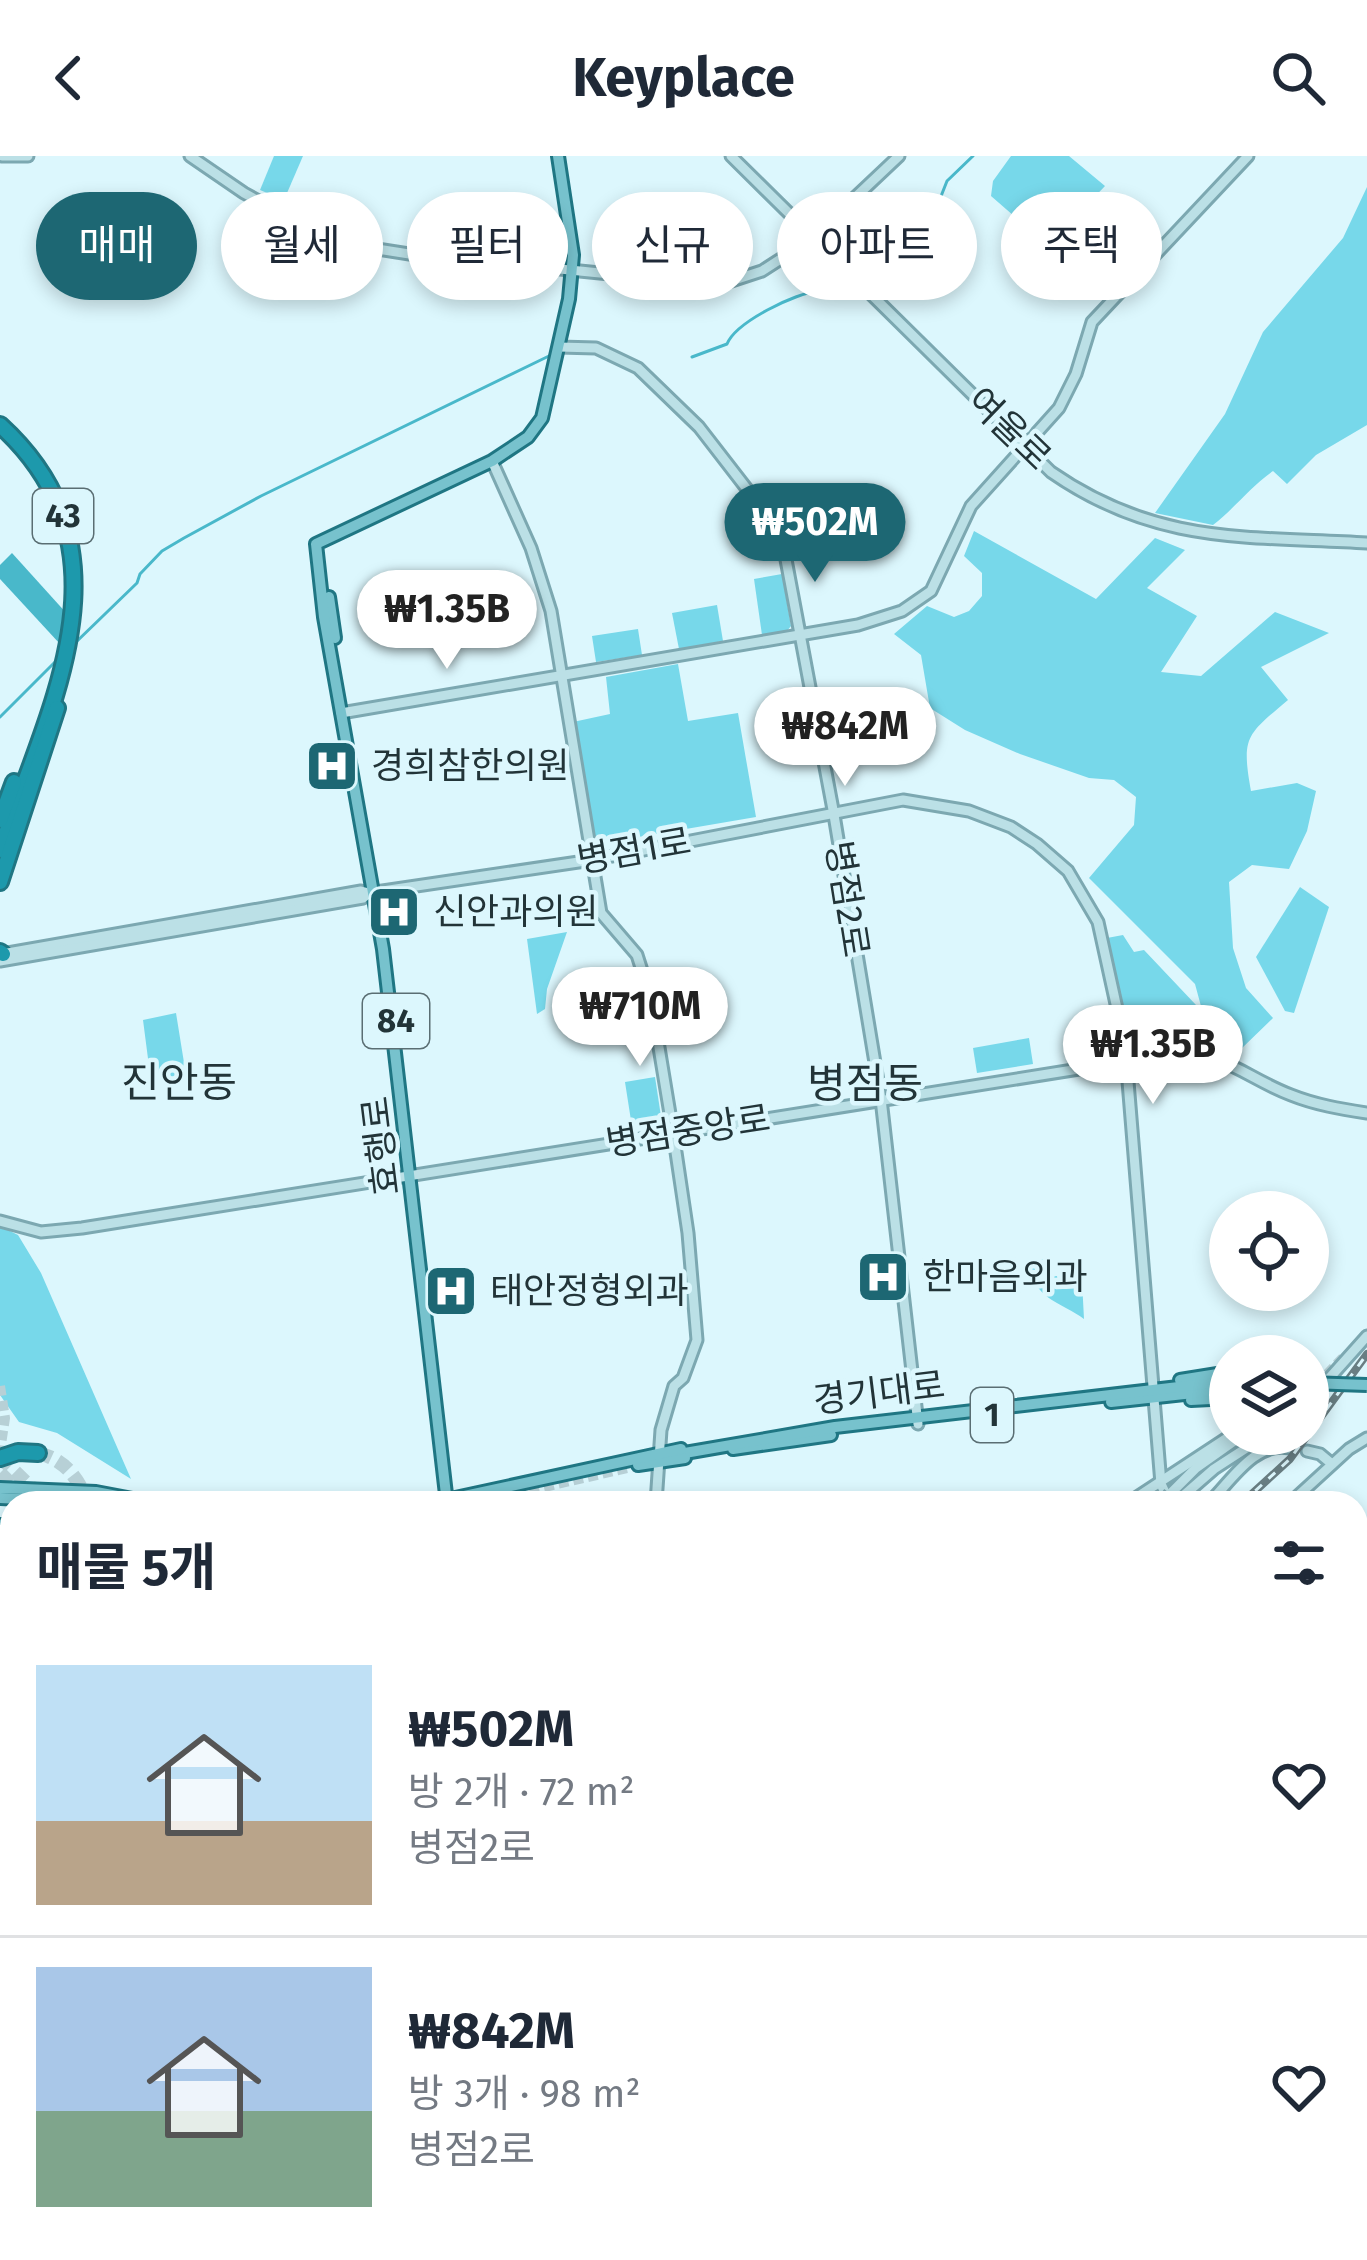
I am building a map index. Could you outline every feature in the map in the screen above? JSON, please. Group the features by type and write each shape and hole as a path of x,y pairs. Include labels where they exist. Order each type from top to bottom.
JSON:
{"highway":[{"name":"43","path":"0,425 28,453 59,503 72,549 73,626 0,850"},
{"path":"0,820 36,718 62,666"},
{"path":"0,882 56,715 62,666"},
{"path":"0,1458 38,1453"}],"main road":[{"name":"84","path":"558,156 571,270 560,344"},
{"name":"효행로","path":"449,1491 375,892 318,543 492,460 527,436 542,418 560,344"},
{"path":"1153,1393 1209,1378"},
{"path":"1329,1387 1367,1381"},
{"name":"경기대로","path":"678,1455 833,1431 1153,1393 1209,1391"},
{"path":"498,1491 678,1455 744,1435 833,1431"},
{"path":"524,1491 657,1458"},
{"path":"0,1488 72,1491"}],"street":[{"path":"2,156 28,156"},
{"path":"190,156 244,193 321,234 407,254"},
{"name":"여울로","path":"731,156 777,201"},
{"path":"861,192 899,156"},
{"path":"345,713 875,622 921,600 947,562 971,506 1062,403 1093,322 1106,304 1248,156"},
{"path":"568,239 570,234"},
{"path":"568,270 719,285 762,272 777,262"},
{"name":"여울로","path":"877,300 1051,472 1087,496 1172,529 1228,538 1367,544"},
{"name":"병점2로","path":"560,344 589,346 613,355 638,368 666,392 768,514 785,546 881,1100 918,1421"},
{"path":"492,460 535,561 550,611 601,913 637,956 651,999 673,1132 697,1340 682,1378 675,1383 657,1458 656,1491"},
{"name":"병점1로","path":"2,958 361,891 592,860 903,800 947,806 999,822 1051,854 1080,886 1098,922 1128,1064 1161,1484"},
{"name":"병점중앙로","path":"0,1221 41,1232 82,1228 1173,1054 1204,1054 1290,1095 1334,1108 1366,1110"},
{"path":"1329,1370 1367,1332"},
{"path":"1303,1491 1367,1438"},
{"path":"1149,1491 1209,1445"},
{"path":"1177,1491 1214,1455"},
{"path":"1183,1491 1236,1455"},
{"path":"1221,1491 1257,1455"},
{"path":"1322,1455 1332,1464"},
{"path":"1161,1484 1164,1491"}],"shaded area":[{"path":"274,156 303,156 287,192 260,190"},
{"path":"1011,156 1069,156 1105,186 1099,192 1001,192 1001,205 991,196 993,181"},
{"path":"1367,187 1367,425 1316,455 1287,484 1273,471 1213,525 1155,513 1225,414 1263,332 1343,238"},
{"path":"974,531 1096,599 1155,538 1185,550 1147,588 1197,616 1161,672 1201,676 1275,612 1329,633 1261,667 1288,700 1250,738 1251,791 1297,783 1316,791 1307,831 1289,869 1252,865 1229,882 1233,948 1246,988 1273,1018 1241,1049 1205,1021 1195,984 1089,878 1134,825 1136,797 1114,780 1089,778 1020,754 965,730 930,708 921,655 894,634 927,606 954,617 969,611 982,596 982,573 964,556"},
{"path":"12,553 78,626 60,644 0,579 0,565"},
{"path":"782,574 791,626 762,635 754,579"},
{"path":"717,605 723,641 679,649 672,613"},
{"path":"638,629 642,655 596,662 592,636"},
{"path":"678,664 688,721 738,713 756,817 598,844 573,722 610,714 606,677"},
{"path":"1300,887 1329,907 1294,1013 1285,1011 1256,957"},
{"path":"567,932 545,1009 537,1014 527,939"},
{"path":"1123,935 1134,952 1144,950 1196,1005 1195,1038 1129,1050 1107,938"},
{"path":"643,1007 647,1031 609,1037 605,1013"},
{"path":"176,1013 186,1075 150,1074 143,1020"},
{"path":"1029,1038 1033,1064 977,1073 973,1048"},
{"path":"655,1077 662,1123 632,1127 625,1082"},
{"path":"0,1226 18,1235 41,1273 131,1479 57,1433 19,1422 0,1395"},
{"path":"1045,1259 1047,1277 1057,1276 1058,1283 1082,1281 1084,1319 1035,1284 1029,1260"}],"waterway":[{"path":"943,192 947,181 973,156"},
{"path":"692,357 727,344 742,327 789,300"},
{"path":"73,645 137,583 162,551 261,496 551,355"},
{"path":"0,717 57,660"}],"tunnel":[{"path":"1329,1371 1343,1357"},
{"path":"0,1386 5,1418 0,1451"},
{"path":"38,1453 68,1469 82,1491"},
{"path":"0,1457 35,1491"},
{"path":"526,1491 645,1464"},
{"path":"0,1473 18,1491"}],"railway":[{"path":"1255,1491 1290,1459 1367,1354"}],"place":[{"name":"경희참한의원","path":"332,766"},
{"name":"신안과의원","path":"394,912"},
{"name":"한마음외과","path":"883,1277"},
{"name":"태안정형외과","path":"451,1291"}],"district":[{"name":"진안동","path":"179,1083"},
{"name":"병점동","path":"865,1084"}]}
